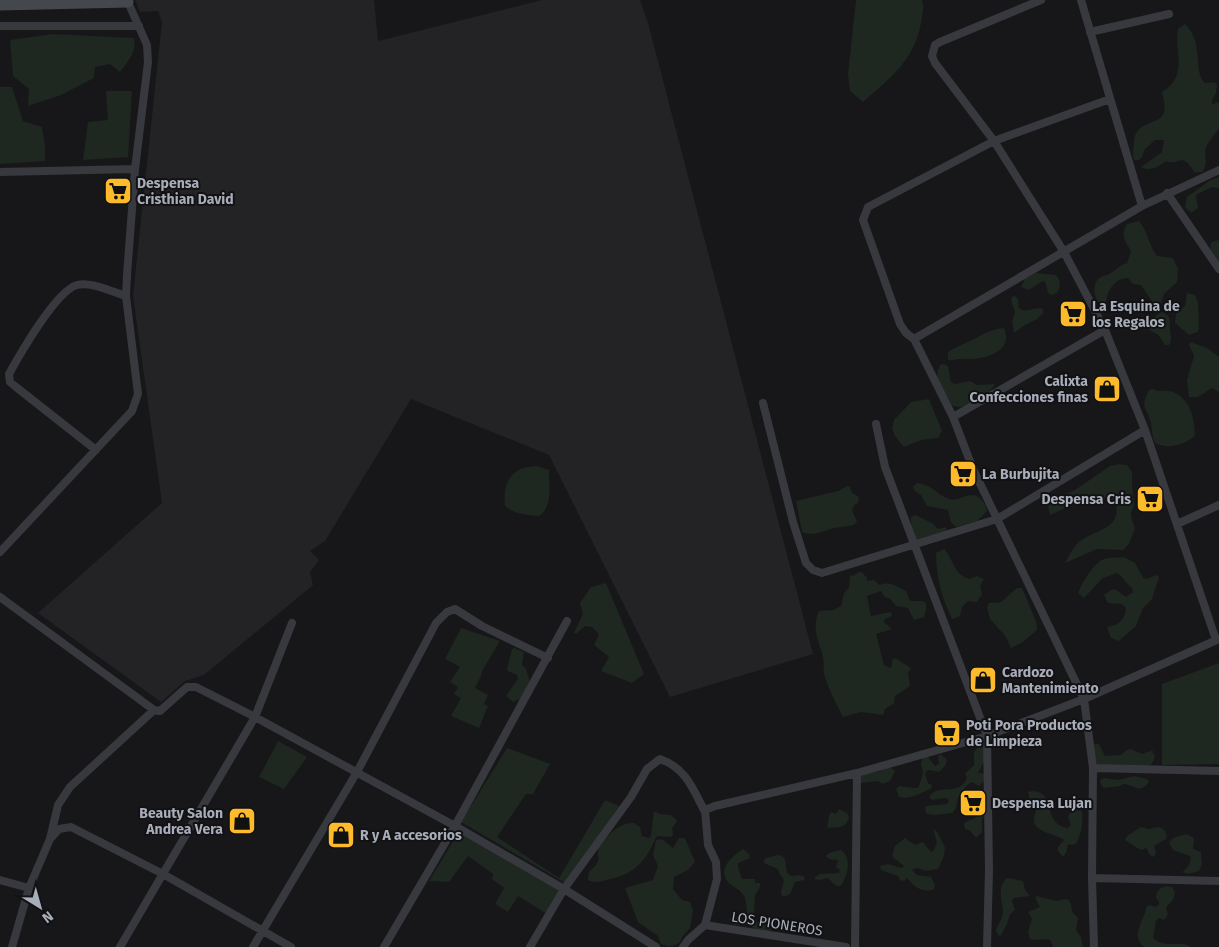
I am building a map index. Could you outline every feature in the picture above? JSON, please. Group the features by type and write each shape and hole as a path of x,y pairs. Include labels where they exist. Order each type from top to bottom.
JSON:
{"main road":[{"path":"0,5 128,1"}],"street":[{"path":"705,812 705,810 715,806 856,773 987,736 1084,699 1218,640 1145,430 1105,330 1064,252 994,141 935,63 932,56 935,46 1041,0"},
{"path":"1081,0 1142,206"},
{"path":"0,552 132,412 138,394 126,296 126,274 135,169 148,62 147,45 128,1"},
{"path":"1090,32 1170,14"},
{"path":"0,26 139,26"},
{"path":"1094,947 1092,878 1093,768 1084,699 973,470 953,417 914,340 900,324 863,220 868,207 994,141 1110,100"},
{"path":"0,172 135,169"},
{"path":"914,340 1142,206 1219,170"},
{"path":"1167,193 1219,269"},
{"path":"96,450 10,382 9,374 41,323 68,290 78,284 93,286 126,296"},
{"path":"953,417 1105,330"},
{"path":"763,403 793,522 806,563 813,570 822,573 997,519 1145,430"},
{"path":"876,424 885,467 987,736 987,947"},
{"path":"1177,524 1219,505"},
{"path":"0,597 154,710 160,711 165,708 187,687 196,687 455,826 656,947"},
{"path":"253,947 356,772 436,623 447,612 455,609 482,626 548,658"},
{"path":"384,947 455,826 567,622"},
{"path":"120,947 255,717 292,623"},
{"path":"12,947 29,888 50,839 58,805 70,787 154,710"},
{"path":"530,947 564,890 631,797 647,769 660,759 680,769 692,787 705,812 708,845 716,862 717,879 704,925 682,947"},
{"path":"1093,768 1219,771"},
{"path":"855,947 856,773"},
{"path":"50,839 59,830 71,827 163,874 291,947"},
{"path":"1092,878 1219,881"},
{"path":"0,880 29,888"},
{"name":"LOS PIONEROS","path":"704,925 846,947"}],"shaded area":[{"path":"135,0 374,0 378,41 542,0 640,0 648,23 813,654 670,697 549,455 411,399 325,541 310,551 319,560 310,572 313,585 204,675 185,681 161,702 38,613 162,503 133,296 162,22 158,11 140,12"},
{"path":"856,0 922,0 923,6 918,36 907,58 892,76 863,102 850,91 848,74"},
{"path":"1185,24 1195,40 1201,78 1205,83 1214,82 1217,84 1212,104 1219,102 1219,129 1205,150 1206,163 1203,172 1194,172 1190,165 1183,160 1166,161 1154,168 1144,168 1141,167 1162,152 1164,140 1155,140 1145,149 1139,160 1134,160 1135,136 1142,126 1162,117 1165,104 1162,92 1170,85 1178,71 1178,29"},
{"path":"53,34 134,38 135,43 131,56 120,72 110,64 95,67 94,78 61,95 28,106 29,89 13,76 10,40"},
{"path":"0,87 12,87 23,121 42,127 45,161 0,164"},
{"path":"106,91 132,91 128,157 83,160 88,122 108,120"},
{"path":"1219,177 1219,188 1212,187 1196,195 1198,208 1191,213 1185,207 1187,197 1209,181"},
{"path":"1139,221 1157,256 1173,258 1178,269 1177,282 1164,294 1160,306 1155,306 1141,285 1133,284 1128,278 1116,282 1110,289 1106,301 1103,304 1099,303 1095,293 1096,282 1101,277 1127,263 1131,251 1124,238 1124,232 1127,224"},
{"path":"1219,240 1219,268 1210,251 1211,242"},
{"path":"1036,273 1056,275 1060,283 1059,289 1055,294 1048,293 1045,281 1029,290 1021,287 1025,279"},
{"path":"1187,293 1195,295 1198,303 1199,329 1197,332 1189,335 1175,323 1176,314 1185,306"},
{"path":"1015,296 1018,299 1019,308 1022,310 1040,308 1043,309 1043,313 1037,319 1014,333 1012,321 1015,312 1011,301 1012,297"},
{"path":"1161,312 1167,315 1170,320 1171,339 1169,345 1165,345 1148,326 1151,320"},
{"path":"1004,328 1005,344 994,353 979,358 948,360 948,352 951,350 988,332"},
{"path":"1191,342 1207,348 1219,357 1219,392 1212,388 1198,397 1189,397 1187,380 1194,356 1189,345"},
{"path":"940,365 948,366 951,382 955,384 970,381 977,385 995,384 993,388 973,402 959,407 951,405 938,377"},
{"path":"1149,390 1176,393 1182,397 1192,414 1195,436 1176,446 1165,446 1155,443 1151,423 1144,405"},
{"path":"929,399 942,431 938,438 921,440 904,447 895,436 892,428 894,420 911,402"},
{"path":"1127,465 1132,472 1134,505 1131,513 1135,528 1129,544 1123,550 1097,549 1065,563 1080,541 1111,523 1117,512 1116,503 1100,497 1092,498 1083,500 1050,515 1048,507 1052,500 1075,490 1110,466"},
{"path":"537,466 549,470 549,496 543,512 539,516 526,515 505,506 507,483 510,477 521,469"},
{"path":"917,483 927,486 952,500 975,495 982,500 987,511 977,521 956,527 951,522 948,510 927,506 921,495 914,490 913,486"},
{"path":"847,486 850,487 852,493 858,496 858,503 855,504 852,510 857,522 854,525 814,534 802,532 796,501 838,491"},
{"path":"915,515 932,523 938,529 946,527 947,531 918,540 911,526 911,517"},
{"path":"944,549 956,570 963,576 969,579 977,576 984,579 980,586 982,594 977,602 968,601 962,607 960,616 952,619 938,579 936,553"},
{"path":"1124,557 1135,563 1143,578 1147,579 1156,575 1159,577 1152,599 1143,608 1136,626 1119,641 1111,638 1107,627 1115,625 1120,621 1125,615 1126,609 1121,604 1108,603 1104,595 1115,589 1126,597 1133,592 1132,588 1117,573 1103,578 1084,598 1078,593 1096,564 1106,558"},
{"path":"862,572 867,581 874,580 879,585 891,584 906,591 910,601 923,601 926,603 926,610 924,617 914,620 908,608 896,606 881,591 867,596 871,616 891,612 892,616 885,619 884,622 892,629 876,634 884,665 890,668 892,660 895,658 911,668 908,673 910,686 895,696 894,703 885,709 883,715 861,712 843,717 826,679 823,657 816,635 816,624 819,611 833,610 841,606 844,593 849,588 850,575 853,576"},
{"path":"606,583 644,674 632,683 601,671 609,657 594,645 599,634 592,627 585,626 577,633 574,633 583,614 580,603 591,587"},
{"path":"1017,588 1022,588 1036,621 1037,630 1023,642 1011,648 1006,637 990,619 987,607 989,603 1001,602"},
{"path":"461,628 500,641 482,671 475,688 488,695 484,704 488,706 479,728 451,716 461,698 454,694 458,687 450,682 460,667 445,659"},
{"path":"515,648 524,652 522,665 526,669 530,682 522,698 513,702 506,696 518,679 517,675 507,669 512,649"},
{"path":"1219,663 1219,764 1162,765 1162,684"},
{"path":"278,741 307,757 284,789 259,777"},
{"path":"1095,744 1099,744 1105,756 1121,755 1131,749 1142,754 1154,750 1152,752 1155,755 1149,766 1105,767 1096,764 1093,748"},
{"path":"507,748 550,764 533,794 526,794 497,837 559,878 605,800 619,806 567,884 461,822"},
{"path":"977,748 985,749 986,758 978,773 986,776 985,780 979,786 972,782 966,786 959,796 956,808 952,813 927,814 926,806 947,804 949,800 945,798 932,800 929,797 937,791 953,789 963,784 967,778 965,774 974,765 974,752"},
{"path":"941,754 947,760 945,766 939,772 926,771 925,775 928,783 932,785 931,789 907,798 899,797 896,789 899,786 918,788 923,771 921,762 924,755 935,766 939,764 938,756"},
{"path":"890,767 895,771 890,781 883,784 878,781 861,783 858,780 864,773 877,772"},
{"path":"1134,776 1147,779 1149,782 1140,789 1123,784 1105,788 1100,780 1104,778 1118,780"},
{"path":"1032,791 1045,796 1054,820 1060,825 1068,828 1071,825 1068,817 1070,813 1078,810 1082,811 1082,828 1076,844 1068,845 1063,857 1058,851 1058,847 1064,840 1041,830 1035,824 1036,807 1030,801 1028,792"},
{"path":"985,794 987,811 982,819 982,832 975,837 969,830 965,829 964,823 975,818 981,812 976,802"},
{"path":"839,809 847,813 849,817 847,821 841,827 827,828 831,812 836,814"},
{"path":"654,811 670,815 676,819 677,822 672,828 673,835 671,837 657,836 643,861 629,872 599,882 588,880 590,871 598,861 599,847 610,834 618,827 634,823 640,827 642,836 649,838 651,836"},
{"path":"1141,827 1149,829 1158,827 1162,828 1166,833 1166,839 1154,846 1156,854 1153,857 1149,854 1146,847 1143,850 1139,849 1125,840 1127,836"},
{"path":"933,829 937,832 945,847 944,856 938,869 926,871 917,868 912,870 917,875 931,877 935,885 934,889 922,890 912,884 907,878 904,881 900,880 898,876 881,870 880,866 888,864 901,868 904,866 892,855 895,846 905,838 915,845 923,842 931,852 934,850 937,842"},
{"path":"460,830 562,888 547,914 518,896 508,912 495,904 504,888 492,879 493,874 468,856 449,882 429,881"},
{"path":"1186,834 1194,838 1193,849 1201,852 1202,864 1199,871 1188,874 1182,872 1189,866 1190,856 1173,850 1169,843 1173,838"},
{"path":"679,838 685,838 695,862 688,870 674,877 673,889 682,900 690,902 693,910 690,928 680,942 669,946 661,944 658,936 638,922 625,888 653,880 658,866 653,855 656,840 662,839 673,848"},
{"path":"743,849 749,854 750,858 738,863 738,867 742,879 755,879 755,883 760,883 760,887 755,895 754,918 757,922 771,924 772,929 768,932 756,930 749,925 735,925 729,919 737,917 744,920 748,919 744,896 729,883 724,873 730,860"},
{"path":"841,850 847,857 848,862 846,876 842,884 840,886 835,885 828,878 815,879 820,874 839,873 840,870 836,867 838,860 829,859 826,856 829,853"},
{"path":"778,855 784,857 788,874 805,877 804,880 795,882 790,894 786,896 782,896 784,880 778,869 763,861 766,858"},
{"path":"1007,878 1023,881 1025,890 1030,896 1014,898 1012,900 1015,910 1010,914 1007,924 999,936 996,931 1003,915 1001,890"},
{"path":"1167,886 1172,887 1175,895 1166,907 1168,914 1166,918 1163,920 1159,918 1156,921 1153,938 1165,944 1184,944 1192,947 1144,947 1140,943 1138,933 1147,906 1155,907 1159,905 1159,901 1156,898 1157,893 1160,889"},
{"path":"1036,896 1057,901 1069,900 1072,912 1078,918 1076,930 1081,937 1083,947 1053,947 1051,941 1030,939 1028,931 1032,919 1028,912 1040,907"}],"place":[{"name":"Despensa Cristhian David","path":"118,191"},
{"name":"La Esquina de los Regalos","path":"1073,314"},
{"name":"Calixta Confecciones finas","path":"1107,389"},
{"name":"La Burbujita","path":"963,474"},
{"name":"Despensa Cris","path":"1150,499"},
{"name":"Cardozo Mantenimiento","path":"983,680"},
{"name":"Poti Pora Productos de Limpieza","path":"947,733"},
{"name":"Despensa Lujan","path":"973,803"},
{"name":"Beauty Salon Andrea Vera","path":"242,821"},
{"name":"R y A accesorios","path":"341,835"}]}
